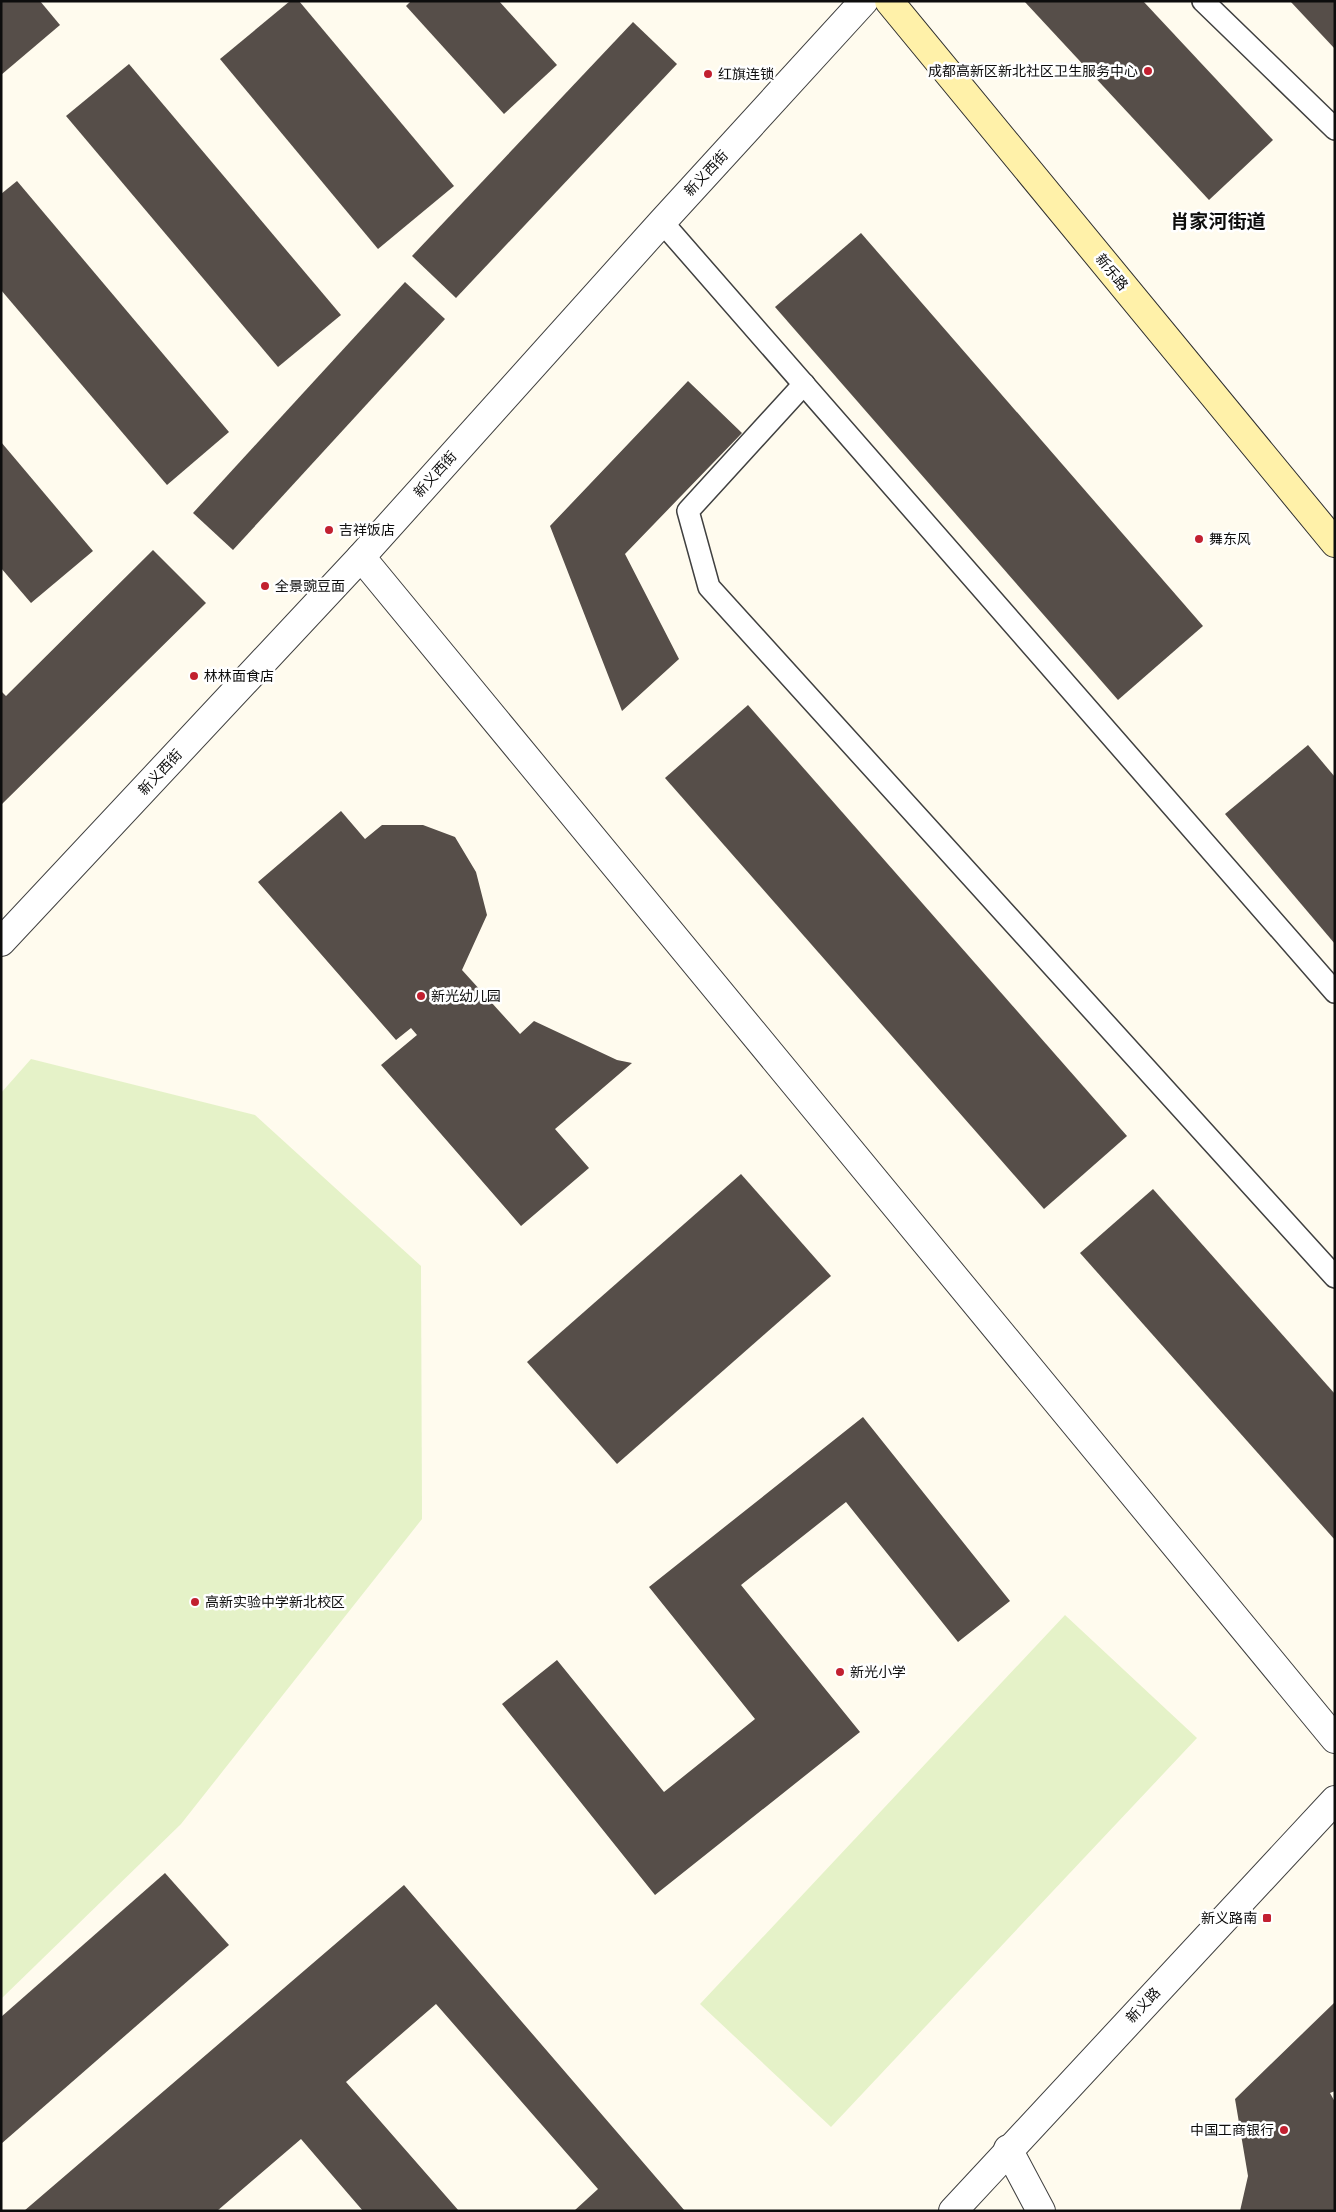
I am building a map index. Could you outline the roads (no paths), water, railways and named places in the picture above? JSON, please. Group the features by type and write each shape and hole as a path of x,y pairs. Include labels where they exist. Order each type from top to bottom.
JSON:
{"street":[{"name":"新义西街","path":"1,942 361,557 662,222 864,1"},
{"name":"新乐路","path":"889,1 1335,542"},
{"path":"361,557 1335,1739"},
{"name":"新义路","path":"953,2211 1008,2149 1335,1800"},
{"path":"1008,2149 1042,2211"}],"lane":[{"path":"1203,1 1335,129"},
{"path":"662,222 1335,992"},
{"path":"804,384 688,512 709,587 1335,1277"}],"place":[{"name":"成都高新区新北社区卫生服务中心","path":"1148,71"},
{"name":"红旗连锁","path":"708,74"},
{"name":"吉祥饭店","path":"329,530"},
{"name":"舞东风","path":"1199,539"},
{"name":"全景豌豆面","path":"265,586"},
{"name":"林林面食店","path":"194,676"},
{"name":"新光幼儿园","path":"421,996"},
{"name":"高新实验中学新北校区","path":"195,1602"},
{"name":"新光小学","path":"840,1672"},
{"name":"新义路南","path":"1267,1918"},
{"name":"中国工商银行","path":"1284,2130"}],"district":[{"name":"肖家河街道","path":"1218,221"}]}
